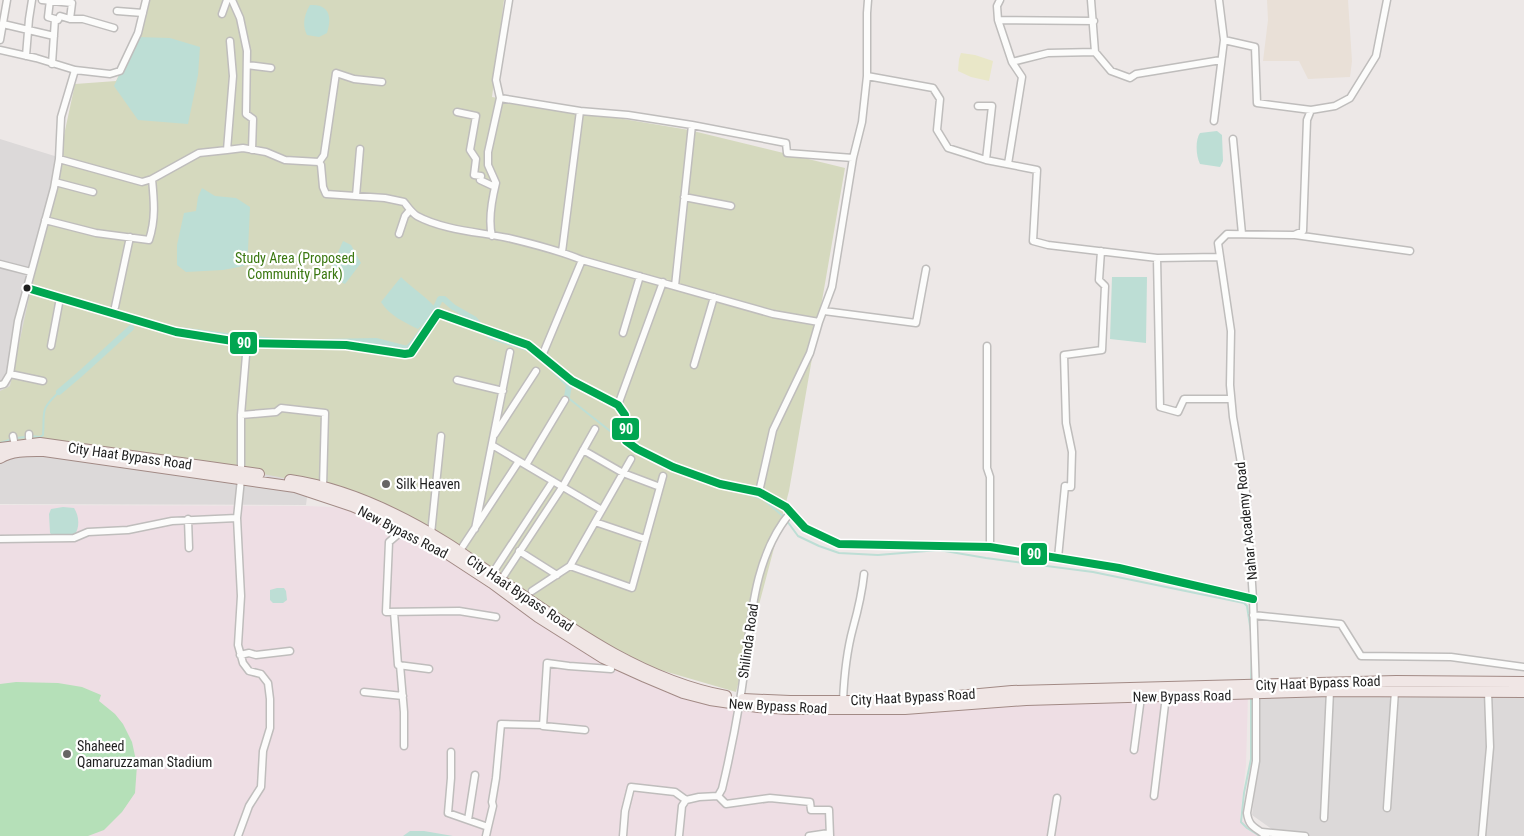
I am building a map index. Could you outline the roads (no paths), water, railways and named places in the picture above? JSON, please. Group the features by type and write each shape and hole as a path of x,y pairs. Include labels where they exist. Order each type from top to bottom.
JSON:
{"main road":[{"name":"City Haat Bypass Road","path":"0,448 40,443 241,475 297,481 323,487 395,515 445,542 608,651 686,686 740,702 904,701 1012,691 1255,689 1396,681 1524,682"},
{"name":"New Bypass Road","path":"0,458 7,454 25,451 44,452 241,475 296,487 324,496 352,506 440,549 492,583 538,617 603,658 683,692 710,700 789,709 905,709 1026,700 1166,696 1255,689 1524,692"}],"street":[{"path":"0,35 7,0"},
{"path":"26,56 32,0"},
{"path":"42,0 72,3 70,19"},
{"path":"50,0 48,17 58,20 60,16 70,19 83,19 114,28"},
{"path":"0,50 74,70 110,74 120,71 138,33 146,0"},
{"path":"222,14 227,0"},
{"path":"232,0 240,18 247,51 246,114 253,119 252,150"},
{"path":"492,236 489,224 492,216 493,194 496,183 488,165 488,152 500,98 496,80 508,0"},
{"path":"760,492 773,430 810,353 818,322 832,287 853,158 862,122 867,76 866,13 868,0"},
{"path":"1000,0 996,6 998,20 1012,62 1022,77 1008,164"},
{"path":"1091,0 1095,52 1111,71 1130,78 1136,74 1222,60"},
{"path":"1214,121 1224,40 1219,0"},
{"path":"1224,40 1255,47 1258,103 1311,110 1334,106 1350,98 1376,56 1387,0"},
{"path":"117,11 143,13"},
{"path":"52,64 55,19"},
{"path":"998,20 1094,21"},
{"path":"3,24 54,36"},
{"path":"227,150 233,76 230,41"},
{"path":"1012,62 1048,53 1095,52"},
{"path":"247,65 271,68"},
{"path":"0,385 4,384 10,374 18,321 55,182 59,159 61,117 74,70"},
{"path":"319,162 324,154 336,73 354,79 382,82"},
{"path":"867,76 933,88 940,99 937,130 948,148 986,160 1037,170 1032,241 1048,245 1157,258 1219,257 1218,243 1227,234 1294,235 1410,251"},
{"path":"500,98 580,111 628,115 692,125 786,143 788,153 853,158"},
{"path":"978,106 992,106 986,160"},
{"path":"1294,235 1303,231 1307,120 1311,110"},
{"path":"562,252 580,111"},
{"path":"457,112 476,116 470,150 476,159 474,175 481,176 480,180 495,187"},
{"path":"675,286 692,125"},
{"path":"1233,139 1242,234"},
{"path":"59,159 142,182 152,179 199,153 243,148 266,152 285,160 319,162"},
{"path":"356,196 360,149"},
{"path":"319,162 322,165 323,186 326,194 385,198 404,202 418,216 440,224 562,252 582,260 773,314 818,322"},
{"path":"45,220 96,233 150,240 154,226 152,179"},
{"path":"55,182 93,192"},
{"path":"684,197 731,206"},
{"path":"399,234 405,216 410,210"},
{"path":"115,308 130,237"},
{"path":"1058,558 1065,486 1071,488 1072,471 1072,452 1066,423 1064,355 1102,350 1105,286 1099,280 1100,251"},
{"name":"Nahar Academy Road","path":"1219,257 1230,331 1231,399 1246,492 1253,599 1256,761 1246,813 1252,827 1264,834"},
{"path":"1157,258 1160,407 1178,412 1184,399 1231,399"},
{"path":"542,356 582,260"},
{"path":"0,264 31,272"},
{"path":"824,310 916,323 926,269"},
{"path":"623,333 640,276"},
{"path":"618,405 663,282"},
{"path":"27,288 176,332 247,343 346,345 405,354 411,353 438,313 528,344 572,381 618,405 625,415 626,441 637,449 673,468 720,484 760,492 790,513 806,528 839,544 990,546 1118,568 1253,599"},
{"path":"694,364 714,297"},
{"path":"51,346 60,298"},
{"path":"238,836 249,806 261,787 263,751 270,728 268,683 260,674 249,671 243,663 238,645 241,596 236,518 241,475 241,416 247,343"},
{"path":"986,346 990,546"},
{"path":"475,529 510,352"},
{"path":"492,441 536,371"},
{"path":"10,374 43,381"},
{"path":"457,380 503,391"},
{"path":"526,465 565,400"},
{"path":"241,416 276,412 281,408 325,413 323,487"},
{"path":"497,577 519,551 562,487 595,429"},
{"path":"431,534 441,436"},
{"path":"492,441 519,461 602,510"},
{"path":"583,450 623,473 660,487"},
{"path":"532,591 570,566 631,458"},
{"path":"463,546 519,461"},
{"path":"570,566 632,588 663,476"},
{"path":"497,577 553,482"},
{"name":"Shilinda Road","path":"718,796 722,789 740,702 750,612 760,574 772,540 782,522 790,513"},
{"path":"0,539 74,538 88,532 128,530 188,519 236,518"},
{"path":"188,519 189,548"},
{"path":"595,522 646,539"},
{"path":"403,530 389,542 386,612 459,611 496,617"},
{"path":"519,551 556,575"},
{"path":"843,701 848,656 859,608 864,574"},
{"path":"394,612 396,650 398,665 400,665 403,696 404,746"},
{"path":"1253,615 1342,624 1361,656 1451,657 1524,667"},
{"path":"240,655 290,651"},
{"path":"543,725 547,662 568,666 611,669"},
{"path":"400,665 429,670"},
{"path":"1324,818 1330,691"},
{"path":"1387,808 1395,691"},
{"path":"364,692 403,696"},
{"path":"1482,836 1490,747 1488,692"},
{"path":"1154,796 1166,696"},
{"path":"1134,750 1141,697"},
{"path":"486,836 493,806 501,724 534,724 585,730"},
{"path":"451,752 448,814 488,827"},
{"path":"468,820 475,774"},
{"path":"622,836 625,811 631,788 675,792 686,800"},
{"path":"679,836 682,806 686,800 718,796 726,804 770,798 810,802 811,810 829,810 830,835 809,836"},
{"path":"1051,836 1056,798"},
{"path":"1264,834 1305,836"}],"waterway":[{"path":"323,342 376,341 407,349 416,340 440,299 444,299 453,307 474,319 483,329"},
{"path":"59,392 131,328"},
{"path":"179,330 242,338"},
{"path":"490,336 527,348"},
{"path":"248,338 273,341"},
{"path":"552,368 569,385 567,397"},
{"path":"31,436 40,437 43,435 44,411 48,403 59,392"},
{"path":"567,397 624,442"},
{"path":"16,438 26,437"},
{"path":"0,443 12,439"},
{"path":"629,447 644,456"},
{"path":"657,463 675,472 701,480"},
{"path":"727,488 763,499 784,517"},
{"path":"787,521 798,536 839,553 878,555 939,550 1093,572 1244,603 1247,606 1251,632"},
{"path":"1251,682 1252,651"},
{"path":"1251,696 1251,759 1244,793 1241,822 1260,836"}],"place":[{"name":"Silk Heaven","path":"386,484"},
{"name":"Shaheed Qamaruzzaman Stadium","path":"67,754"}],"park label":[{"name":"Study Area (Proposed Community Park)","path":"295,266"}]}
